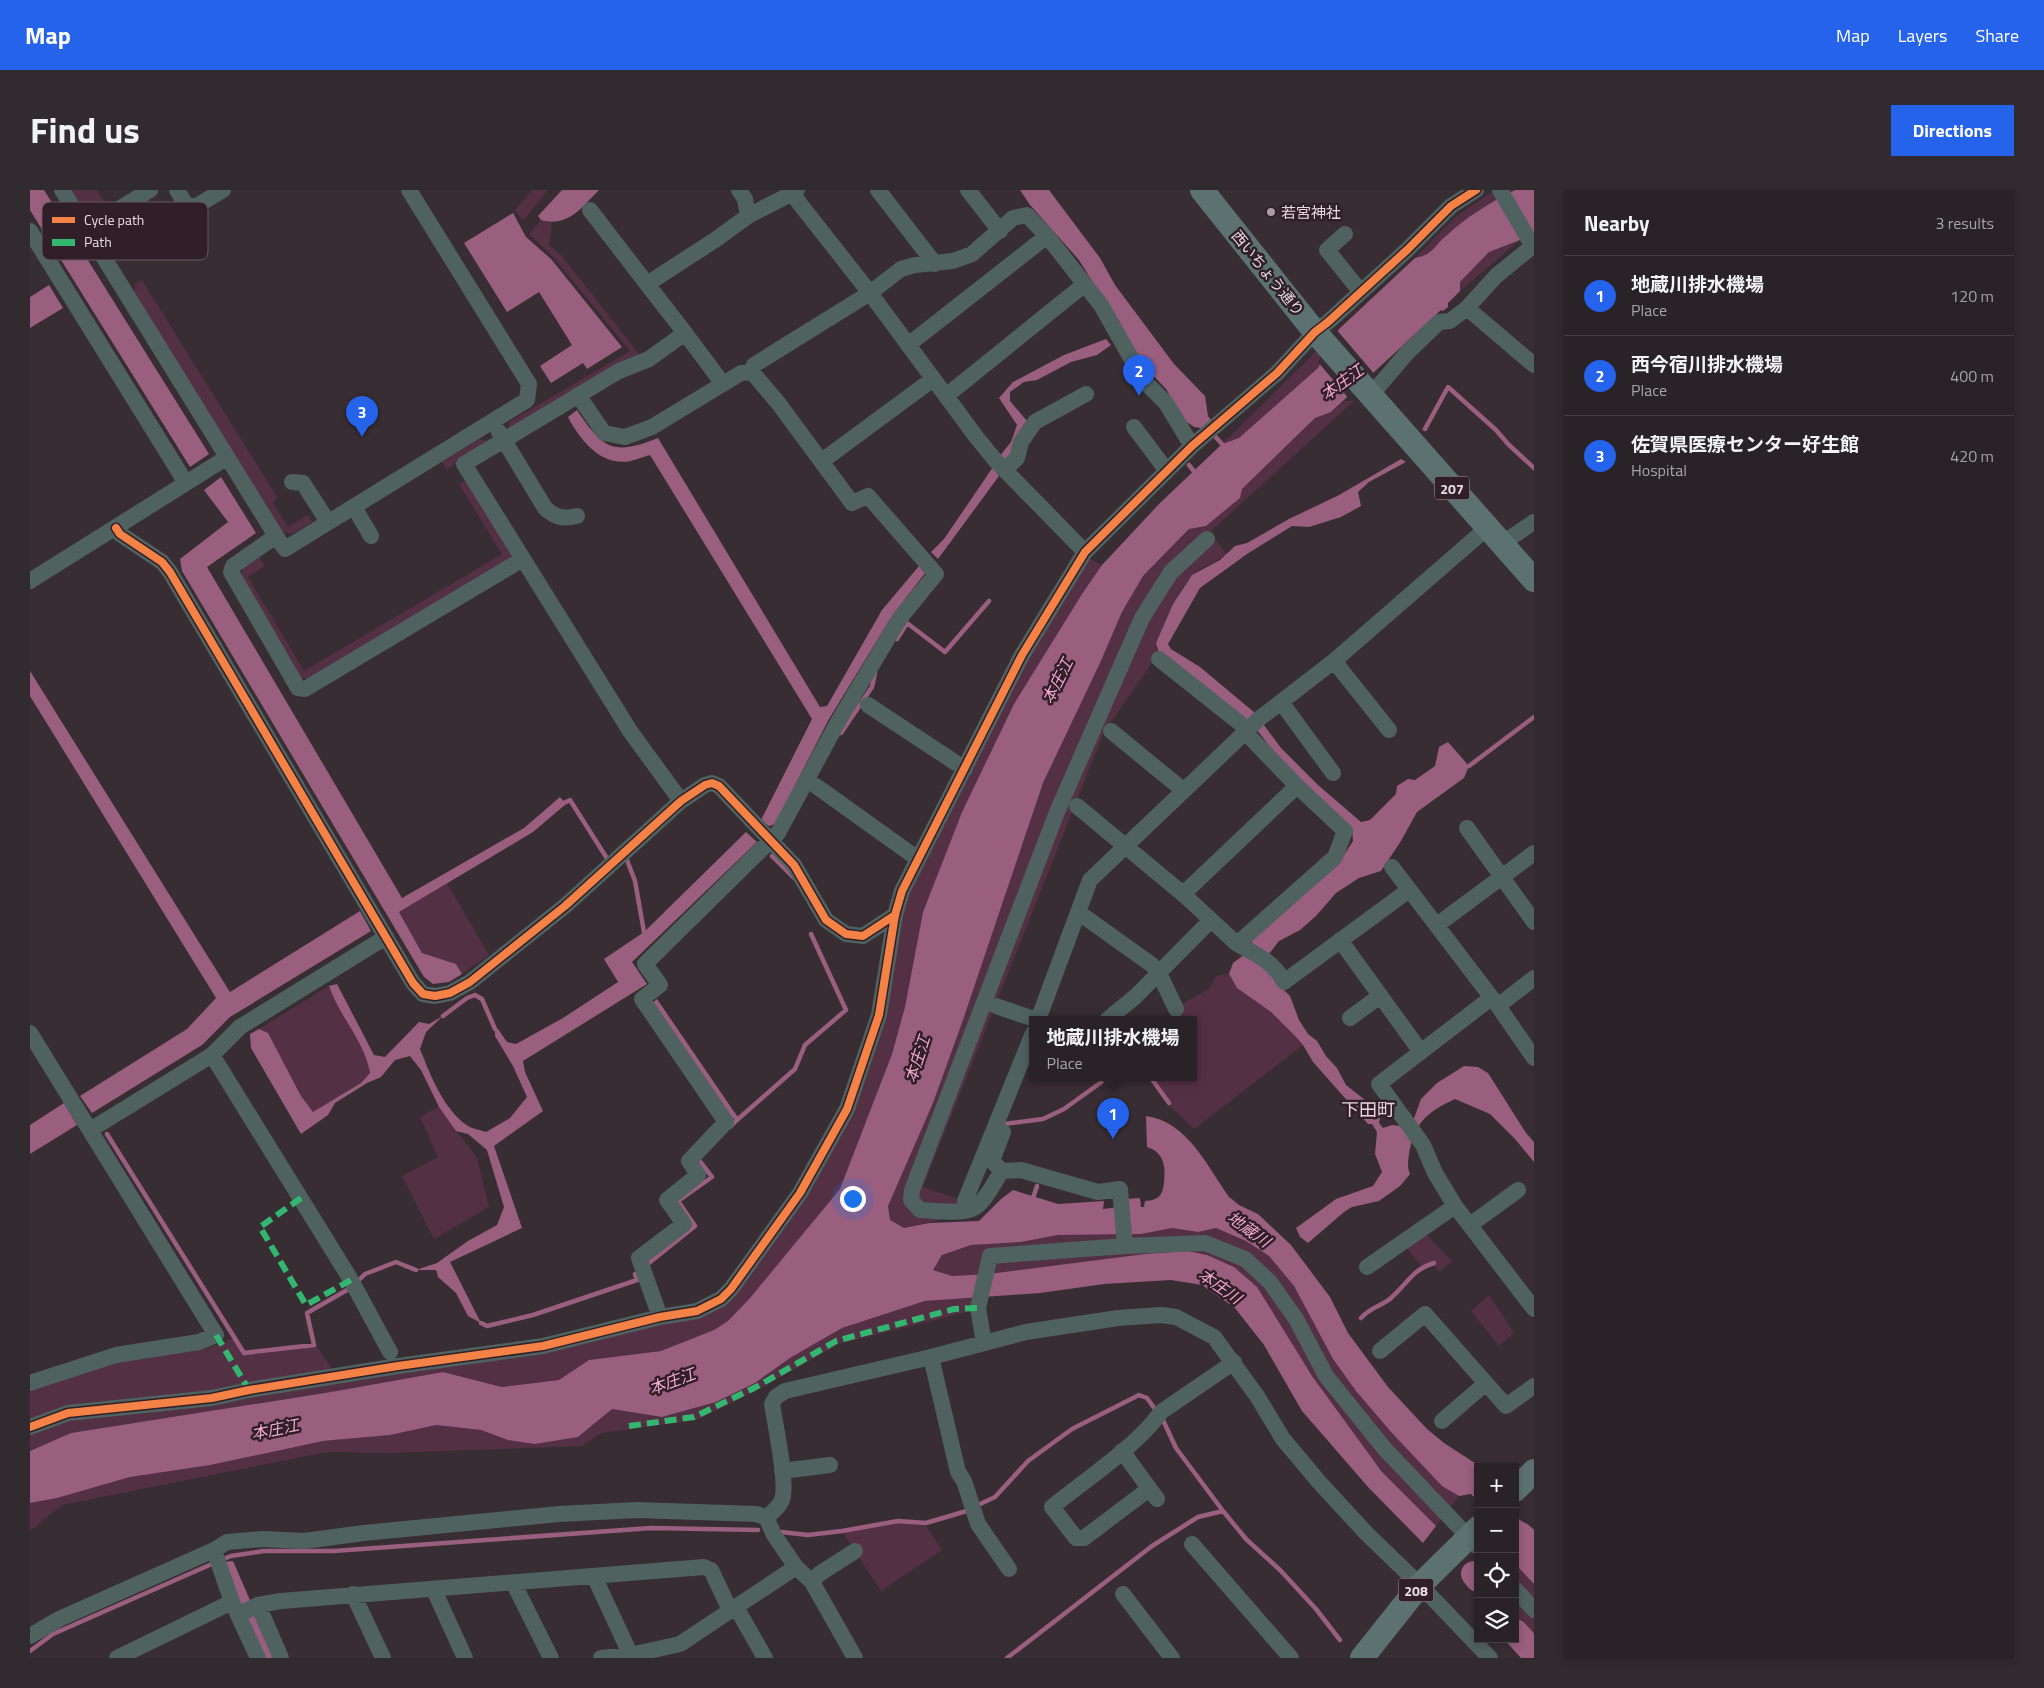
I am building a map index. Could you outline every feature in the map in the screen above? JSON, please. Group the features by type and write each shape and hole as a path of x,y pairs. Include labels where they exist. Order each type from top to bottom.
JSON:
{"highway":[{"name":"西いちょう通り","path":"1202,190 1315,332 1534,580"},
{"path":"1519,1486 1534,1471"},
{"name":"208","path":"1362,1658 1420,1585 1474,1538"}],"street":[{"path":"62,190 69,202"},
{"path":"130,202 150,190"},
{"path":"177,190 184,202"},
{"path":"204,202 223,190"},
{"path":"739,190 745,199 748,216"},
{"path":"878,190 935,264"},
{"path":"968,190 1000,231"},
{"path":"30,1427 68,1413 212,1398 336,1376 543,1346 660,1317 697,1311 721,1299 731,1289 806,1183 847,1109 879,1016 895,916 902,891 1022,655 1085,552 1197,442 1277,373 1315,332 1407,250 1451,206 1476,190"},
{"path":"1370,395 1406,354 1439,322 1450,320 1467,308 1496,276 1533,245 1500,190"},
{"path":"647,284 748,216 792,191 1001,466 1085,552"},
{"path":"105,260 226,458 285,549 527,400 529,384 415,192"},
{"path":"590,210 723,384"},
{"path":"752,372 754,365 870,293 901,269 916,265 953,261 972,254 1013,218 1027,215 1047,236 1086,284 1101,305 1144,381 1166,403 1197,442"},
{"path":"30,231 42,250"},
{"path":"1345,234 1327,250 1360,291"},
{"path":"908,344 1047,236"},
{"path":"48,260 186,483"},
{"path":"946,396 1086,284"},
{"path":"1467,308 1534,366"},
{"path":"681,801 630,731 464,464 619,371 649,359 685,333"},
{"path":"578,395 604,433 625,436 652,427 742,373 752,372"},
{"path":"660,1317 639,1258 684,1224 667,1200 698,1175 689,1161 726,1122 642,999 660,985 645,964 778,833 839,720 900,618 936,574 868,496 852,503 822,461 752,372"},
{"path":"822,461 933,379"},
{"path":"1001,466 1017,458 1021,442 1035,422 1086,394"},
{"path":"492,421 545,508 553,516 564,519 577,516"},
{"path":"1134,427 1167,471"},
{"path":"30,581 226,458"},
{"path":"292,482 303,483 328,522"},
{"path":"354,507 371,536"},
{"path":"1039,1016 1090,880 1183,790 1252,726 1281,702 1494,536 1534,522"},
{"path":"116,528 120,534 162,562 170,572 413,983 423,994 435,996 450,993 470,982 566,906 681,801 705,785 712,783 719,786 794,865 826,920 846,934 863,936 895,916"},
{"path":"276,536 233,566 231,572 298,688 304,689 523,559"},
{"path":"1002,1171 974,1209 964,1211 920,1210 911,1200 912,1190 1053,821 1142,618 1171,572 1207,539"},
{"path":"1159,659 1241,724 1252,726 1298,786 1345,831 1335,857 1241,946"},
{"path":"1334,661 1389,730"},
{"path":"1281,702 1333,773"},
{"path":"868,705 965,769"},
{"path":"1111,731 1183,790"},
{"path":"816,786 918,859"},
{"path":"1183,894 1298,786"},
{"path":"1077,806 1126,845 1241,946 1264,958 1278,970 1284,982 1409,890"},
{"path":"1467,828 1534,922"},
{"path":"1437,925 1534,853"},
{"path":"1392,868 1437,925 1534,1058"},
{"path":"1078,912 1152,965 1159,973 1176,1009"},
{"path":"1113,1016 1136,996 1211,920"},
{"path":"90,1130 212,1055 240,1027 386,937"},
{"path":"1340,940 1421,1052"},
{"path":"1534,978 1494,1002 1421,1052 1379,1084 1423,1146 1435,1173 1455,1206 1534,1309"},
{"path":"1350,1018 1380,996"},
{"path":"996,1006 1029,1017"},
{"path":"30,1033 216,1335 199,1342 116,1355 30,1383"},
{"path":"965,1201 1029,1049"},
{"path":"212,1055 351,1280 390,1352"},
{"path":"995,1127 1003,1132 992,1161 1002,1171 1021,1170 1098,1192 1120,1189 1126,1246"},
{"path":"1470,1225 1518,1190"},
{"path":"1366,1268 1455,1206"},
{"path":"984,1343 978,1308 986,1266 990,1256 1126,1246 1205,1243 1245,1259 1270,1282 1296,1319 1326,1376 1384,1448 1474,1536"},
{"path":"1380,1351 1425,1314 1506,1406 1534,1386"},
{"path":"766,1517 774,1511 782,1500 782,1471 772,1404 776,1397 785,1391 931,1357 1026,1332 1118,1318 1161,1315 1176,1317 1214,1337 1234,1362 1283,1439 1295,1453 1367,1534 1420,1585 1490,1658"},
{"path":"390,1352 402,1354 444,1350 462,1357"},
{"path":"336,1376 350,1367 383,1358 390,1352"},
{"path":"931,1357 958,1472 964,1480 978,1524 1009,1569"},
{"path":"1122,1451 1153,1494 1084,1538 1076,1538 1052,1507 1122,1451 1158,1416 1234,1362"},
{"path":"1442,1420 1486,1383"},
{"path":"782,1471 830,1464"},
{"path":"30,1636 60,1619 217,1558 227,1542 263,1539 304,1541 364,1533 559,1514 637,1510 756,1514 766,1517 774,1535 796,1567 812,1582 855,1658"},
{"path":"1192,1544 1291,1658"},
{"path":"812,1582 819,1574 855,1551"},
{"path":"217,1558 245,1609 281,1658"},
{"path":"118,1658 245,1609 281,1600 434,1590 704,1567 711,1570 765,1658"},
{"path":"601,1658 631,1656 680,1644 796,1567"},
{"path":"594,1576 631,1656"},
{"path":"513,1582 551,1658"},
{"path":"434,1590 465,1658"},
{"path":"353,1594 383,1658"},
{"path":"1123,1594 1172,1658"},
{"path":"1519,1594 1534,1610"},
{"path":"245,1609 258,1658"}],"shaded area":[{"path":"71,190 97,190 105,202 78,202"},
{"path":"532,190 548,190 523,221 515,210"},
{"path":"1495,190 1515,190 1470,216 1446,236 1433,250 1415,258 1454,218"},
{"path":"541,220 552,223 549,245 561,255 640,355 509,432 509,422 630,351 555,259 529,234"},
{"path":"1520,240 1460,291 1460,282 1489,252"},
{"path":"142,280 277,497 273,503 288,527 308,515 312,522 292,534 282,531 134,293 135,284"},
{"path":"1339,329 1318,368 1239,438 1222,444"},
{"path":"1345,401 1354,401 1210,532 1226,554 1197,572 1182,588 1156,643 1159,653 1106,729 923,1187 970,1203 967,1214 904,1228 890,1220 888,1206 933,1103 1043,783 1122,612 1143,576 1190,529 1206,526 1240,498 1242,489 1315,418 1331,412"},
{"path":"480,439 492,442 446,470 442,462"},
{"path":"467,480 513,553 511,559 308,679 298,677 240,579 243,567 259,557 265,566 248,577 304,671 502,554 459,484"},
{"path":"1075,551 1102,565 1014,704 962,812 923,912 905,1007 892,1054 840,1190 750,1298 728,1321 714,1330 661,1351 589,1360 559,1380 502,1387 443,1372 325,1393 71,1433 30,1451 30,1391 119,1360 206,1349 233,1338 243,1354 316,1346 334,1371 544,1340 694,1307 725,1287 799,1188 842,1112 877,1012 892,902"},
{"path":"447,883 489,955 462,974 456,964 422,953 399,912"},
{"path":"1229,974 1237,988 1271,1012 1303,1045 1194,1129 1167,1103 1151,1081 1197,1081 1197,1016 1173,1016 1170,1011 1209,989 1216,976"},
{"path":"329,986 333,997 363,1051 370,1073 361,1083 313,1113 301,1096 268,1033 259,1029"},
{"path":"439,1107 477,1158 489,1207 434,1239 402,1176 438,1157 420,1117"},
{"path":"1172,1228 1198,1232 1216,1228 1246,1241 1269,1256 1294,1286 1333,1359 1356,1391 1391,1432 1442,1486 1459,1496 1436,1526 1382,1472 1312,1376 1268,1307 1234,1267 1207,1255 1188,1251 989,1274 952,1276 933,1270 942,1255 971,1245 1021,1242 1058,1235 1141,1234"},
{"path":"1423,1231 1452,1261 1439,1272 1434,1266 1422,1267 1404,1245"},
{"path":"1489,1295 1514,1333 1499,1346 1471,1311"},
{"path":"987,1297 982,1308 839,1344 761,1388 697,1420 601,1433 582,1446 390,1453 327,1452 62,1505 30,1531 30,1503 57,1498 129,1477 323,1441 390,1435 436,1425 481,1430 508,1440 578,1437 612,1409 662,1417 716,1402 755,1383 790,1358 842,1328 925,1301"},
{"path":"896,1522 926,1526 942,1550 881,1591 843,1533"},
{"path":"1519,1568 1534,1584 1534,1642 1519,1627"}],"water":[{"path":"30,190 44,190 52,202 42,202 42,229 30,210"},
{"path":"562,190 599,190 567,219 551,222 541,220 538,216"},
{"path":"1020,190 1049,190 1100,258 1115,285 1174,364 1205,396 1208,416 1211,420 1201,428 1194,427 1184,420 1166,389 1147,369 1079,260 1030,205"},
{"path":"1515,190 1534,190 1534,232 1520,240 1489,252 1460,282 1460,291 1448,303 1448,307 1443,311 1441,310 1331,412 1315,418 1242,489 1240,498 1206,526 1189,529 1143,576 1122,612 1043,783 933,1103 888,1206 890,1220 904,1228 929,1223 979,1221 1013,1190 1058,1204 1104,1201 1103,1209 1128,1206 1127,1199 1140,1198 1141,1207 1144,1207 1145,1201 1159,1197 1164,1186 1164,1165 1162,1160 1157,1152 1147,1147 1146,1116 1173,1126 1195,1147 1229,1197 1239,1205 1258,1214 1291,1245 1330,1297 1348,1333 1388,1387 1427,1429 1444,1443 1475,1463 1474,1497 1471,1494 1459,1496 1442,1486 1391,1432 1356,1391 1333,1359 1294,1286 1269,1256 1246,1241 1216,1228 1198,1232 1172,1228 1141,1234 1058,1235 1021,1242 971,1245 942,1255 933,1270 952,1276 989,1274 1145,1254 1188,1251 1207,1255 1234,1267 1257,1287 1312,1376 1382,1472 1436,1526 1423,1543 1368,1487 1302,1411 1264,1345 1235,1308 1202,1285 1171,1280 1104,1284 1040,1293 925,1301 842,1328 790,1358 755,1383 716,1402 662,1417 612,1409 578,1437 535,1444 508,1440 481,1430 436,1425 390,1435 323,1441 210,1465 130,1477 57,1498 30,1503 30,1451 71,1433 325,1393 443,1372 502,1387 559,1380 589,1360 661,1351 714,1330 728,1321 750,1298 840,1189 892,1054 905,1007 923,912 962,812 1014,704 1082,594 1102,565 1159,504 1222,444 1239,438 1318,368 1339,329 1415,258 1429,252 1470,216"},
{"path":"513,213 526,237 551,259 622,347 587,369 583,363 551,383 540,366 572,345 539,292 507,312 464,243"},
{"path":"61,260 88,260 209,454 190,467"},
{"path":"49,285 63,308 30,328 30,297"},
{"path":"1106,339 1111,345 1097,355 1071,362 1037,380 1024,382 1010,392 1010,401 1027,421 1012,454 1004,461 999,457 1011,442 1017,425 999,398 1013,382 1064,355"},
{"path":"577,410 594,433 602,441 610,445 630,447 658,438 820,707 827,706 882,610 919,566 926,572 892,616 829,719 775,824 769,826 761,820 812,719 650,455 631,461 620,462 601,456 585,443 568,417"},
{"path":"1401,459 1406,462 1369,482 1358,492 1361,506 1341,517 1309,527 1292,526 1247,554 1200,588 1168,644 1171,649 1200,667 1255,713 1281,748 1318,785 1361,822 1370,820 1396,794 1397,786 1408,779 1415,780 1435,766 1439,747 1448,742 1469,766 1464,778 1417,812 1381,871 1359,878 1336,893 1316,916 1300,930 1279,941 1269,954 1282,988 1290,996 1299,1020 1308,1034 1317,1041 1326,1056 1337,1068 1346,1085 1374,1107 1380,1118 1379,1123 1383,1128 1392,1125 1400,1126 1413,1121 1421,1099 1437,1083 1464,1066 1478,1067 1488,1073 1526,1133 1534,1142 1534,1162 1515,1139 1490,1114 1455,1099 1429,1114 1418,1126 1409,1154 1408,1167 1410,1174 1400,1186 1379,1201 1352,1207 1308,1243 1300,1237 1296,1228 1336,1199 1373,1186 1382,1172 1375,1154 1377,1132 1372,1124 1368,1124 1313,1062 1303,1045 1294,1035 1271,1012 1237,988 1229,974 1233,963 1253,948 1251,940 1337,866 1353,841 1352,830 1280,760 1257,730 1159,653 1156,643 1173,604 1192,575 1220,560 1235,546 1247,543 1289,519 1339,495"},
{"path":"993,467 999,476 938,559 931,552 944,539"},
{"path":"221,477 256,533 207,567 402,898 524,828 560,797 566,804 533,832 399,912 422,953 456,964 462,974 449,982 433,984 424,977 182,571 180,559 228,522 204,490"},
{"path":"30,671 230,992 360,911 371,931 230,1017 202,1045 92,1113 80,1096 187,1029 216,998 30,696"},
{"path":"746,832 757,842 632,962 647,984 523,1061 525,1072 543,1111 494,1146 522,1228 450,1262 481,1323 468,1316 456,1293 438,1277 436,1270 416,1270 437,1263 468,1241 497,1225 504,1207 487,1150 468,1134 456,1131 439,1107 421,1070 410,1056 395,1060 381,1077 367,1083 335,1103 328,1115 301,1134 251,1048 250,1034 259,1029 268,1033 301,1096 313,1112 361,1083 370,1073 363,1051 333,997 329,986 337,984 374,1055 385,1057 419,1022 429,1024 443,1016 426,1032 420,1049 439,1091 452,1111 468,1126 486,1132 510,1118 527,1097 513,1066 495,1036 495,1029 498,1029 507,1042 516,1044 563,1018 618,982 604,959 644,932"},
{"path":"657,999 737,1116 732,1119 651,1004"},
{"path":"64,1103 77,1125 30,1154 30,1125"},
{"path":"1519,1519 1534,1530 1534,1584 1519,1568"},
{"path":"233,1561 275,1658 263,1658 223,1562"}],"pier":[{"path":"1336,329 1376,376 1350,400 1318,362"}],"waterway":[{"path":"1425,429 1448,387 1496,430 1534,468"},
{"path":"1212,433 1224,448"},
{"path":"1189,465 1196,474"},
{"path":"897,639 907,623 945,652 989,601"},
{"path":"841,733 872,687 875,673"},
{"path":"1469,766 1534,717"},
{"path":"560,805 570,800 608,860"},
{"path":"772,856 794,878"},
{"path":"627,860 635,881 644,932"},
{"path":"737,1120 795,1069 805,1045 846,1010 811,934"},
{"path":"443,1016 467,998 475,995 482,999 495,1029"},
{"path":"1004,1124 1043,1119 1064,1109 1103,1081"},
{"path":"1153,1081 1169,1103"},
{"path":"730,1127 737,1120 733,1114"},
{"path":"107,1134 244,1353 314,1345 307,1313 347,1290"},
{"path":"649,1263 695,1226 678,1201 712,1177 698,1159"},
{"path":"1032,1201 1037,1186"},
{"path":"357,1282 365,1274 396,1262 416,1270"},
{"path":"1361,1318 1391,1298 1421,1269 1434,1263"},
{"path":"481,1323 487,1326 533,1315 637,1280 635,1274"},
{"path":"976,1506 995,1497 1028,1461 1072,1429 1139,1395 1147,1398 1157,1412"},
{"path":"1162,1418 1176,1448 1223,1511 1246,1539 1280,1570 1316,1609 1340,1640"},
{"path":"781,1532 808,1535 898,1521 926,1523 970,1510"},
{"path":"1007,1658 1152,1546 1198,1517 1223,1511"},
{"path":"221,1560 231,1556 264,1551 334,1551 651,1528 758,1530"},
{"path":"30,1651 53,1634 214,1563"},
{"name":"本庄川","path":"1519,1636 1534,1653"}],"marked path":[{"path":"301,1198 260,1227 306,1305 351,1280"},
{"path":"629,1426 694,1417 756,1387 836,1341 954,1309 978,1308"},
{"path":"216,1335 249,1390"}],"cycle path":[{"path":"30,1427 68,1413 212,1398 249,1390 398,1366 543,1346 660,1317 697,1311 721,1299 731,1289 800,1193 847,1109 879,1015 895,915 902,891 1022,655 1085,552 1192,446 1277,373 1315,332 1407,250 1451,206 1476,190"},
{"path":"116,528 120,534 162,562 170,572 413,983 423,994 435,996 450,993 470,982 565,906 681,801 705,785 712,783 719,786 794,865 826,920 846,934 863,936 895,915"}],"place":[{"name":"若宮神社","path":"1271,212"},
{"name":"西今宿川排水機場","path":"1139,396"},
{"name":"佐賀県医療センター好生館","path":"362,437"},
{"name":"地蔵川排水機場","path":"1113,1139"}],"district":[{"name":"下田町","path":"1368,1109"}],"water label":[{"name":"本庄江","path":"1342,382"},
{"name":"本庄江","path":"1057,681"},
{"name":"本庄江","path":"917,1059"},
{"name":"地蔵川","path":"1249,1229"},
{"name":"本庄江","path":"672,1381"},
{"name":"本庄江","path":"275,1429"}]}
